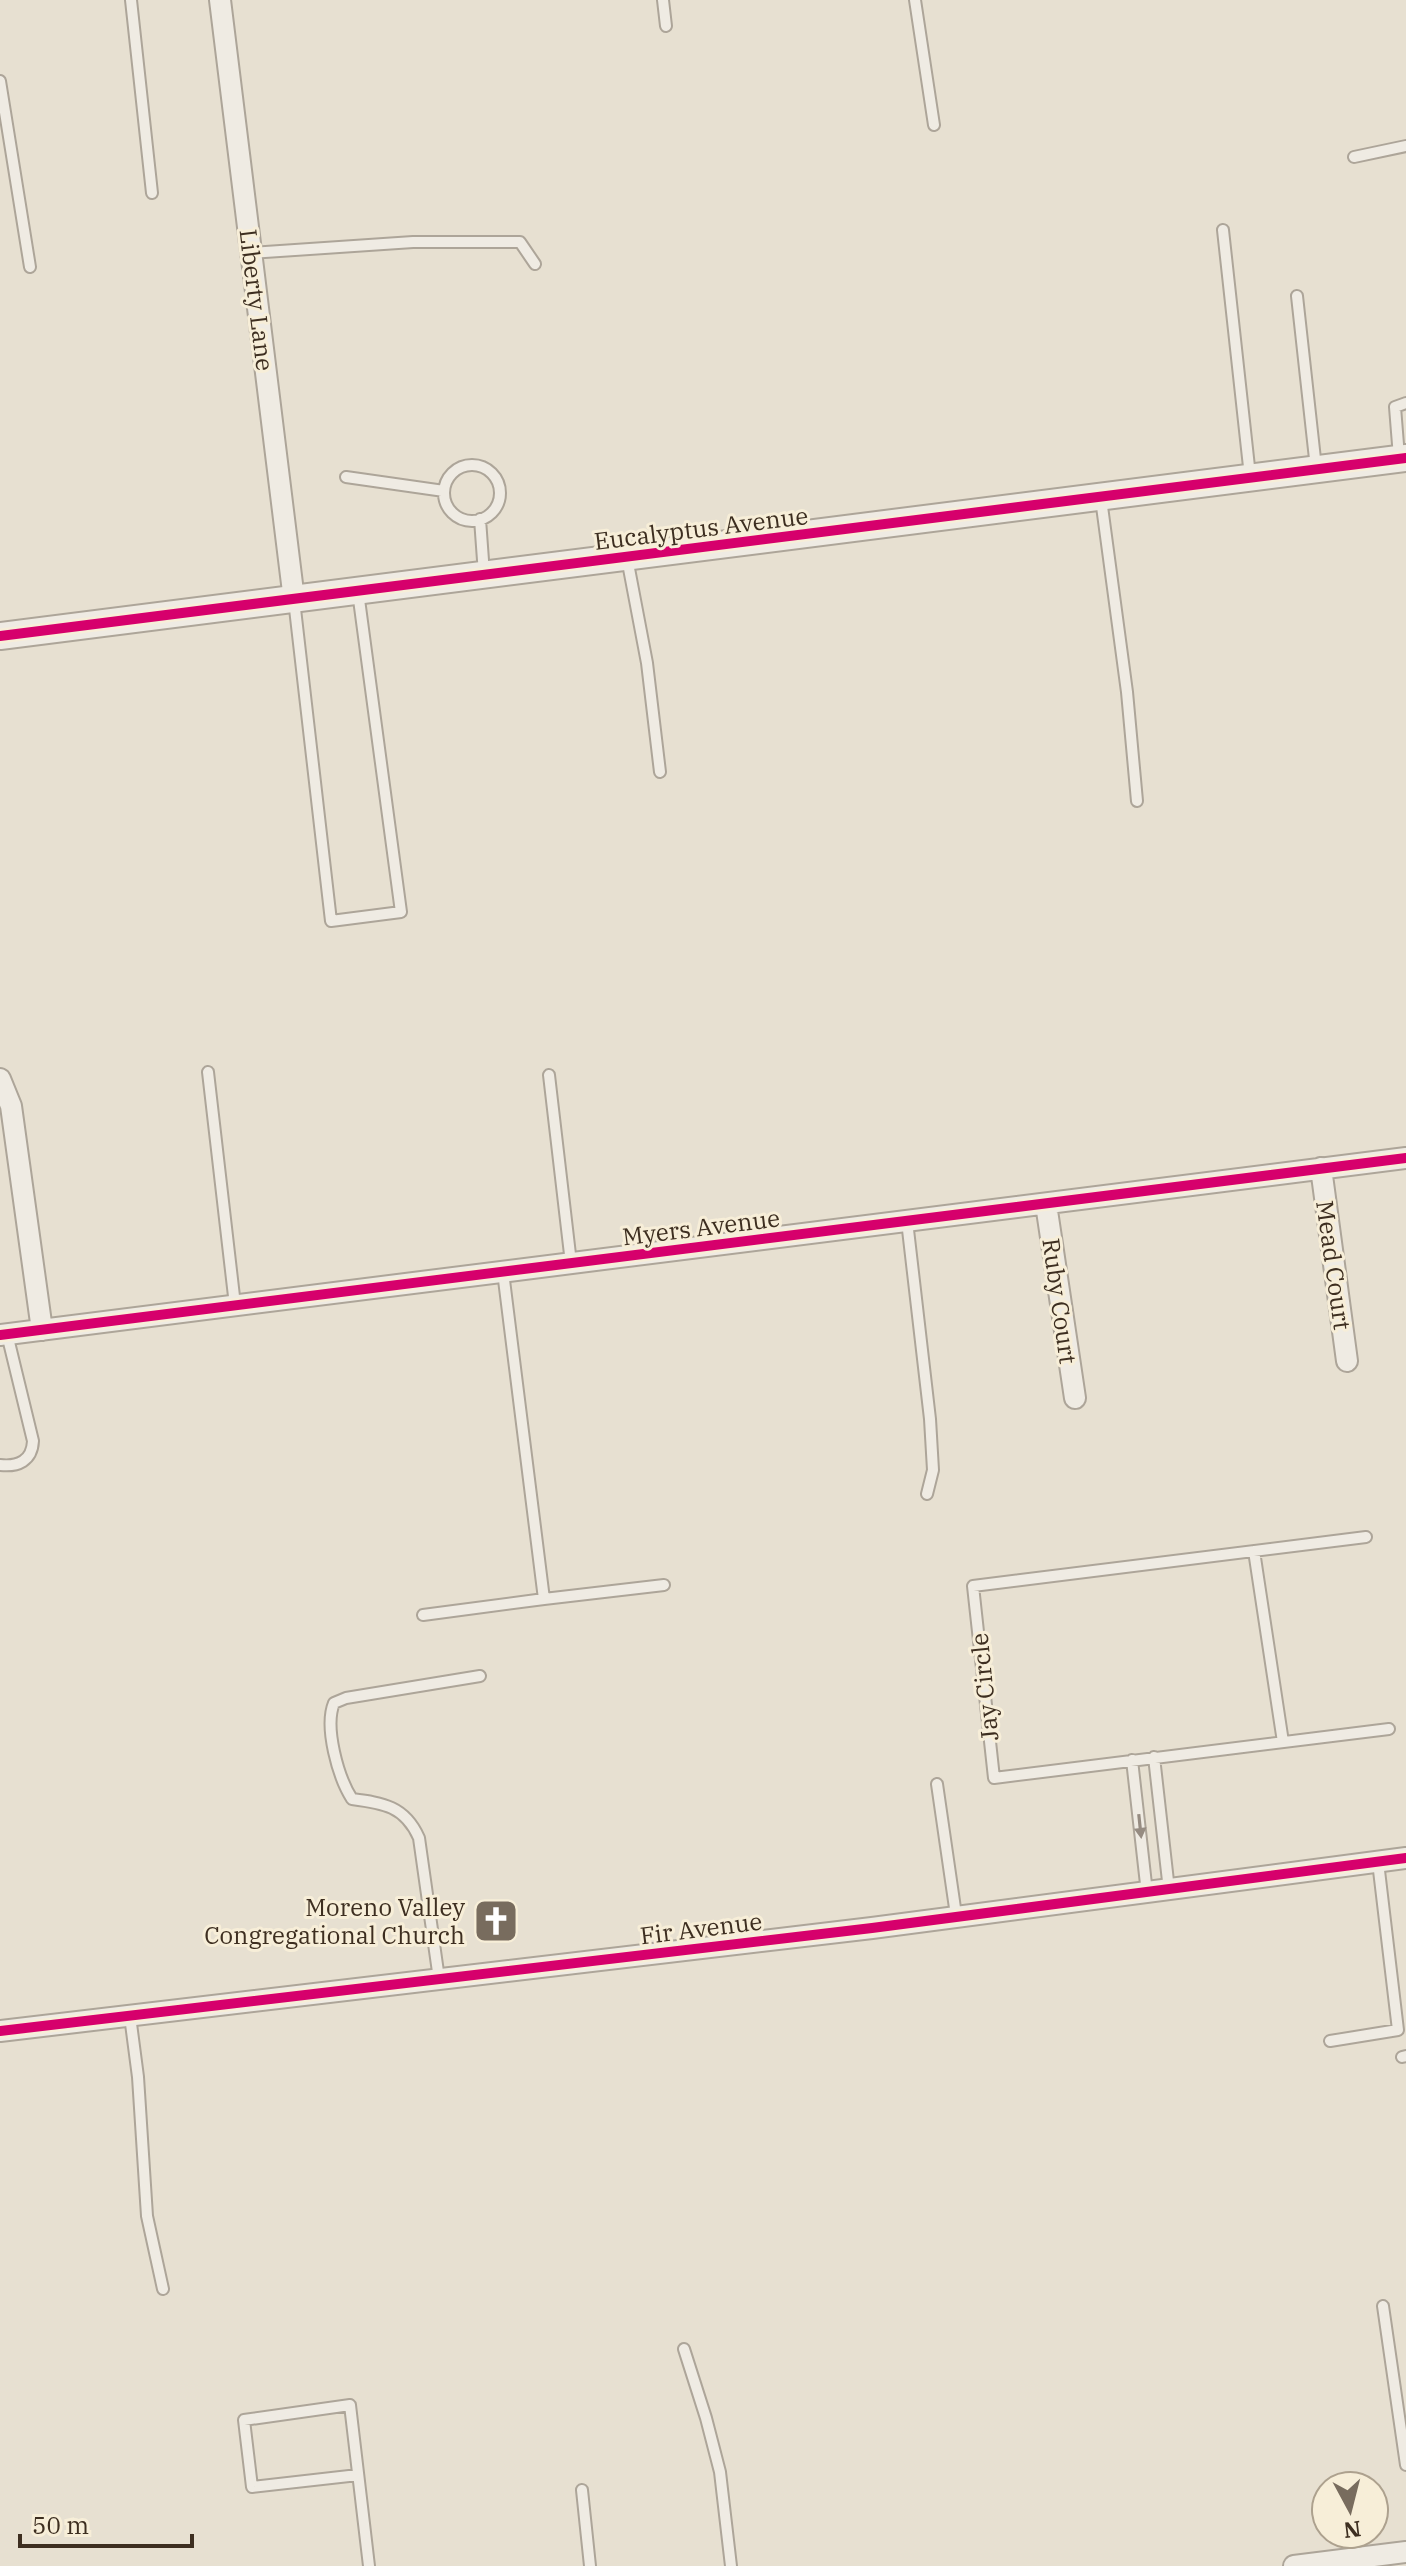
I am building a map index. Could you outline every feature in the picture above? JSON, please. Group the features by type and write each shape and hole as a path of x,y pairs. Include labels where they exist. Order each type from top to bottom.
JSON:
{"street":[{"name":"Liberty Lane","path":"220,0 294,600"},
{"name":"Eucalyptus Avenue","path":"0,636 1402,459"},
{"path":"0,1079 11,1106 42,1330"},
{"name":"Myers Avenue","path":"4,1334 1406,1158"},
{"name":"Mead Court","path":"1321,1168 1347,1361"},
{"name":"Ruby Court","path":"1046,1204 1075,1398"},
{"name":"Fir Avenue","path":"0,2031 1147,1893 1406,1858"},
{"path":"1294,2566 1406,2552"}],"lane":[{"path":"131,0 152,193"},
{"path":"663,0 666,26"},
{"path":"915,0 934,125"},
{"path":"0,81 30,267"},
{"path":"1354,157 1406,146"},
{"path":"1223,230 1250,478"},
{"path":"251,253 413,242 520,242 535,264"},
{"path":"1297,296 1316,470"},
{"path":"1402,459 1395,407 1406,403"},
{"path":"477,465 493,474 500,491 495,509 480,519 455,514 449,508 444,491 451,474 459,468 477,465"},
{"path":"346,477 444,491"},
{"path":"1101,497 1127,692 1137,801"},
{"path":"480,519 484,576"},
{"path":"627,558 647,663 660,772"},
{"path":"294,600 331,921 345,920 401,912 358,592"},
{"path":"208,1072 235,1305"},
{"path":"549,1075 571,1263"},
{"path":"907,1221 930,1419 933,1470 927,1494"},
{"path":"503,1272 544,1599"},
{"path":"0,1465 23,1463 29,1457 33,1441 4,1334"},
{"name":"Jay Circle","path":"1366,1537 973,1586 994,1778 1389,1729"},
{"path":"1254,1551 1283,1742"},
{"path":"423,1615 664,1585"},
{"path":"439,1979 419,1838 411,1820 384,1803 352,1799 343,1785 336,1761 331,1711 334,1703 346,1698 480,1676"},
{"path":"1154,1757 1169,1890"},
{"path":"1132,1760 1147,1893"},
{"path":"937,1784 956,1915"},
{"path":"1330,2041 1398,2030 1378,1862"},
{"path":"130,2016 138,2077 147,2216 163,2289"},
{"path":"1383,2306 1406,2465"},
{"path":"684,2349 720,2472 731,2566"},
{"path":"358,2475 252,2487 244,2420 350,2405 369,2566"},
{"path":"582,2490 590,2566"}],"cycle path":[{"path":"0,636 1406,458"},
{"path":"0,1335 1406,1158"},
{"path":"0,2031 872,1928 1406,1858"}],"place":[{"name":"Moreno Valley Congregational Church","path":"496,1921"}]}
